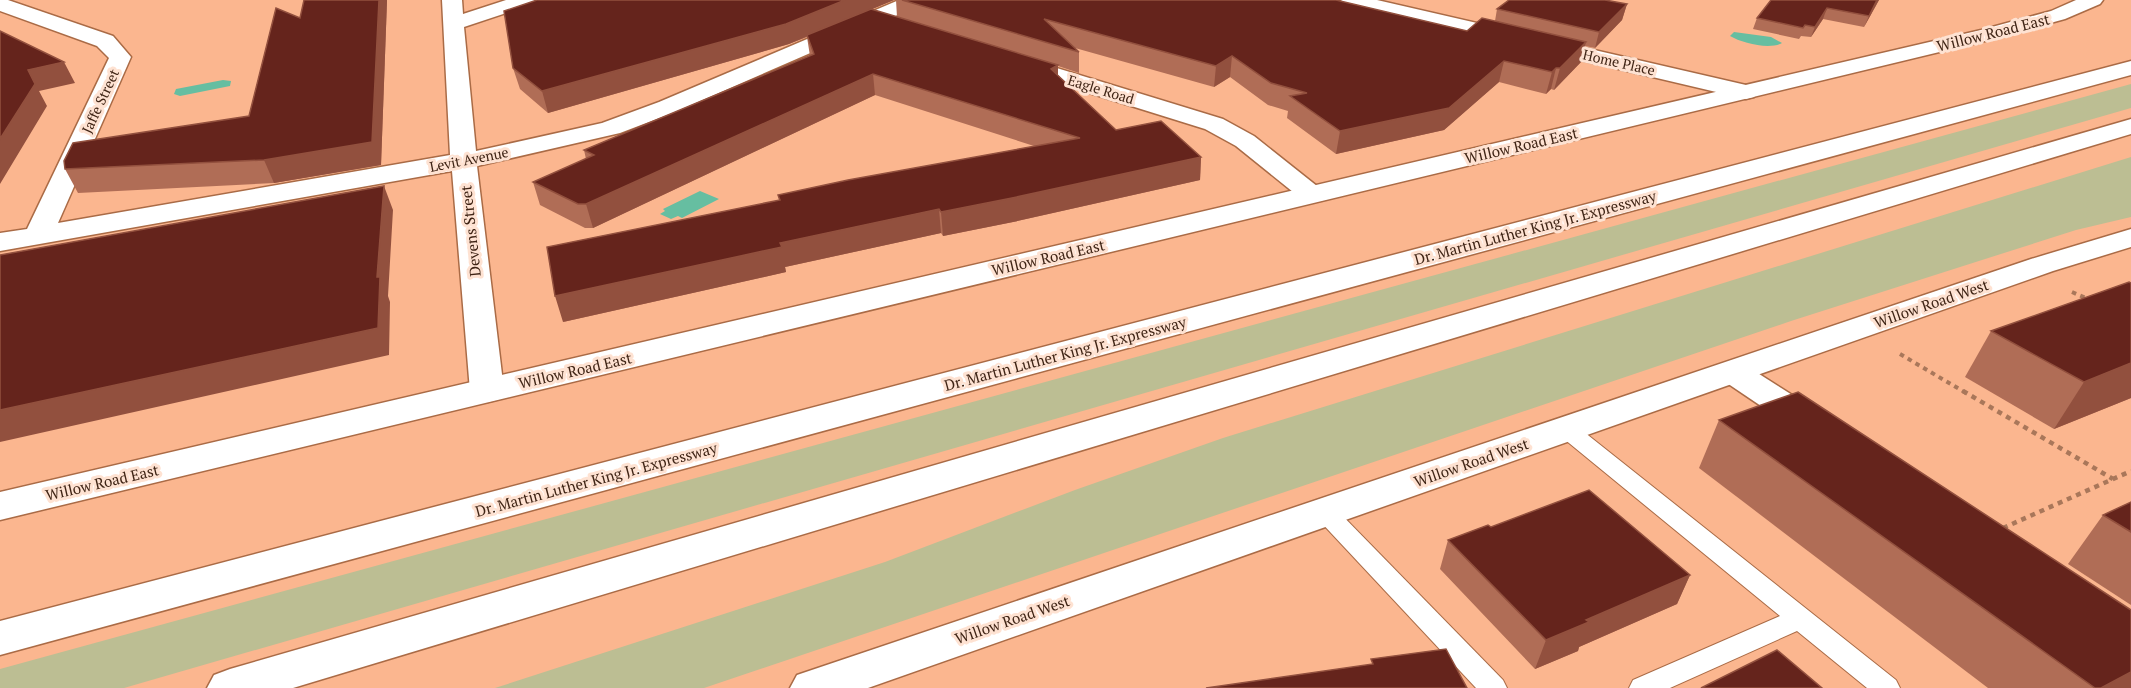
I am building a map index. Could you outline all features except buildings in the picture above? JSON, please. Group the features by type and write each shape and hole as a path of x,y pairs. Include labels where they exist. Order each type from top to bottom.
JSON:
{"main road":[{"path":"452,12 526,0"},
{"name":"Levit Avenue","path":"0,242 463,161 572,138 641,117 916,0"},
{"name":"Home Place","path":"1351,0 1746,92"},
{"name":"Willow Road East","path":"0,506 2036,22 2093,0"},
{"name":"Jaffe Street","path":"0,4 105,40 120,57 38,235"},
{"path":"1433,19 1451,4"},
{"name":"Devens Street","path":"452,12 463,161 487,391"},
{"path":"872,19 901,28"},
{"name":"Eagle Road","path":"988,54 1214,124 1245,141 1313,194"},
{"name":"Dr. Martin Luther King Jr. Expressway","path":"0,638 2131,68"},
{"path":"230,688 2131,126"},
{"name":"Willow Road West","path":"813,688 870,679 1325,512 2042,265 2129,240"},
{"path":"1733,372 1843,445"}],"lane":[{"path":"1566,429 1886,688"},
{"path":"1325,512 1493,688"},
{"path":"1643,688 1801,618"}],"path":[{"path":"2072,292 2092,301"},
{"path":"1899,354 2113,479"},
{"path":"2000,529 2131,471"}],"shaded area":[{"path":"1734,32 1771,37 1782,43 1763,46 1748,43 1730,36"},
{"path":"223,80 231,81 230,86 180,96 174,94 176,89"},
{"path":"2131,84 2131,108 124,688 0,688 0,669"},
{"path":"2131,157 2131,217 2076,230 1791,321 704,688 495,688 885,562 1075,490 1223,438"},
{"path":"700,191 719,199 682,218 678,216 671,219 660,214 665,211 663,209"}]}
